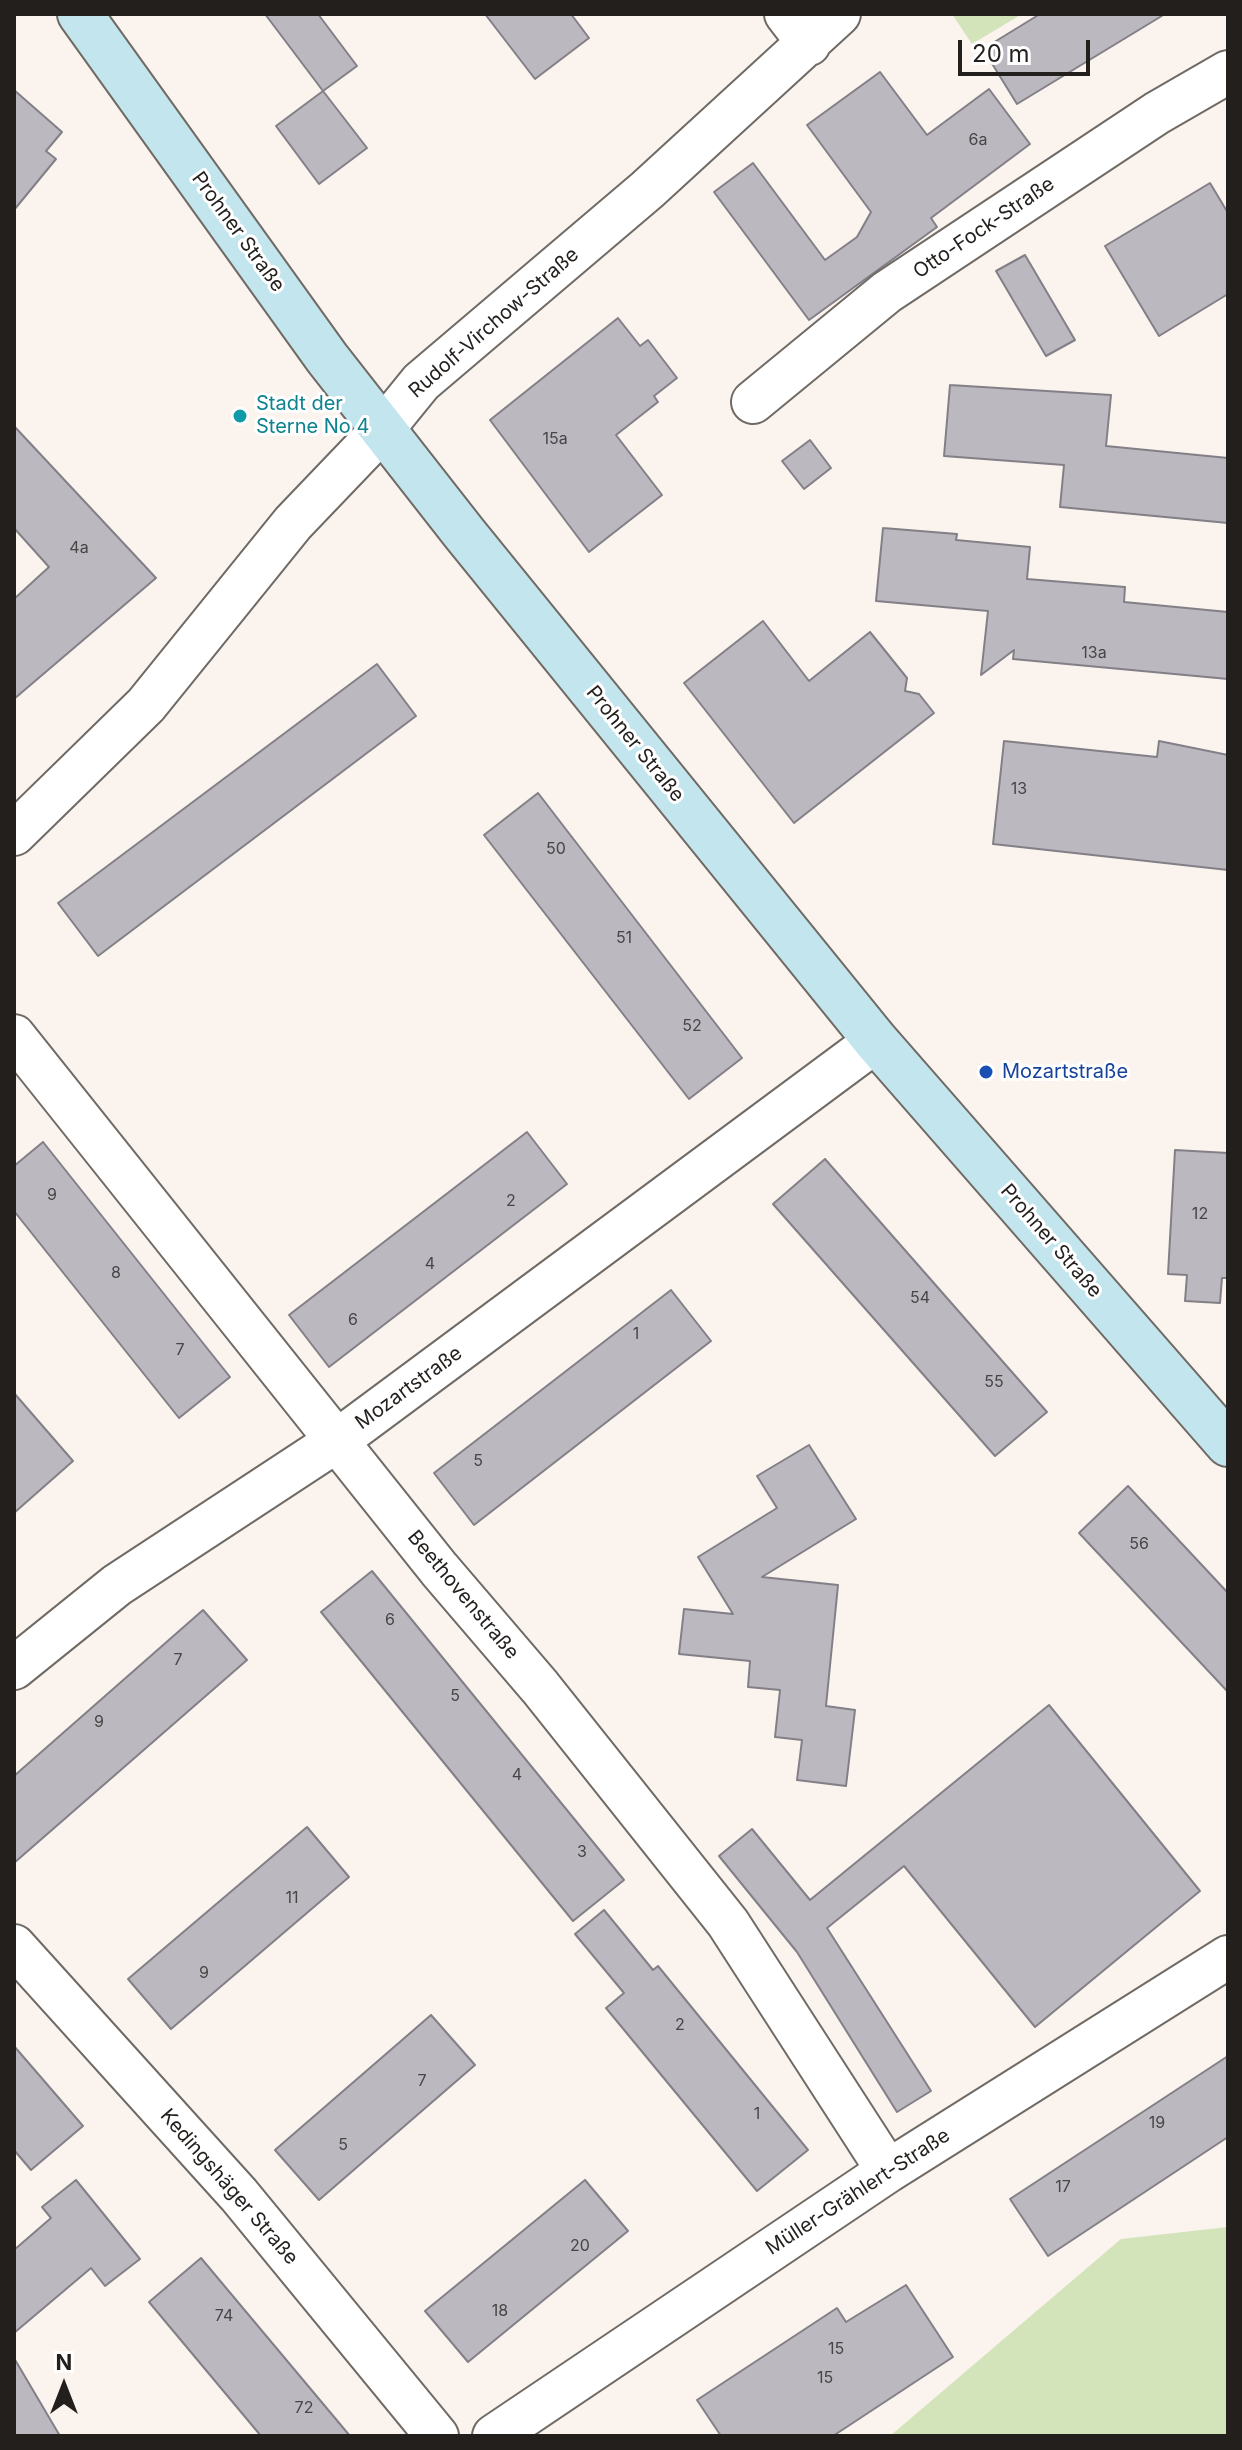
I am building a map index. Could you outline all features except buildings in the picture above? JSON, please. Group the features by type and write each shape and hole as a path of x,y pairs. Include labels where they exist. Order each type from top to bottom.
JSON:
{"main road":[{"name":"Prohner Straße","path":"80,14 382,430 876,1041 1228,1444"}],"street":[{"name":"Rudolf-Virchow-Straße","path":"14,834 146,705 293,523 382,430 421,382 647,190 797,29 839,14"},
{"name":"Otto-Fock-Straße","path":"753,402 887,292 1157,113 1228,72"},
{"name":"Beethovenstraße","path":"14,1036 728,1923 888,2171"},
{"name":"Mozartstraße","path":"14,1668 117,1585 338,1440 876,1041"},
{"name":"Kedingshäger Straße","path":"14,1946 239,2195 437,2436"},
{"name":"Müller-Grählert-Straße","path":"494,2436 888,2171 1228,1957"}],"green space":[{"path":"952,14 1022,14 972,44"},
{"path":"1228,2227 1228,2436 890,2436 1121,2239"}],"place":[{"name":"Stadt der Sterne No 4","path":"240,416"},
{"name":"Mozartstraße","path":"986,1072"}]}
